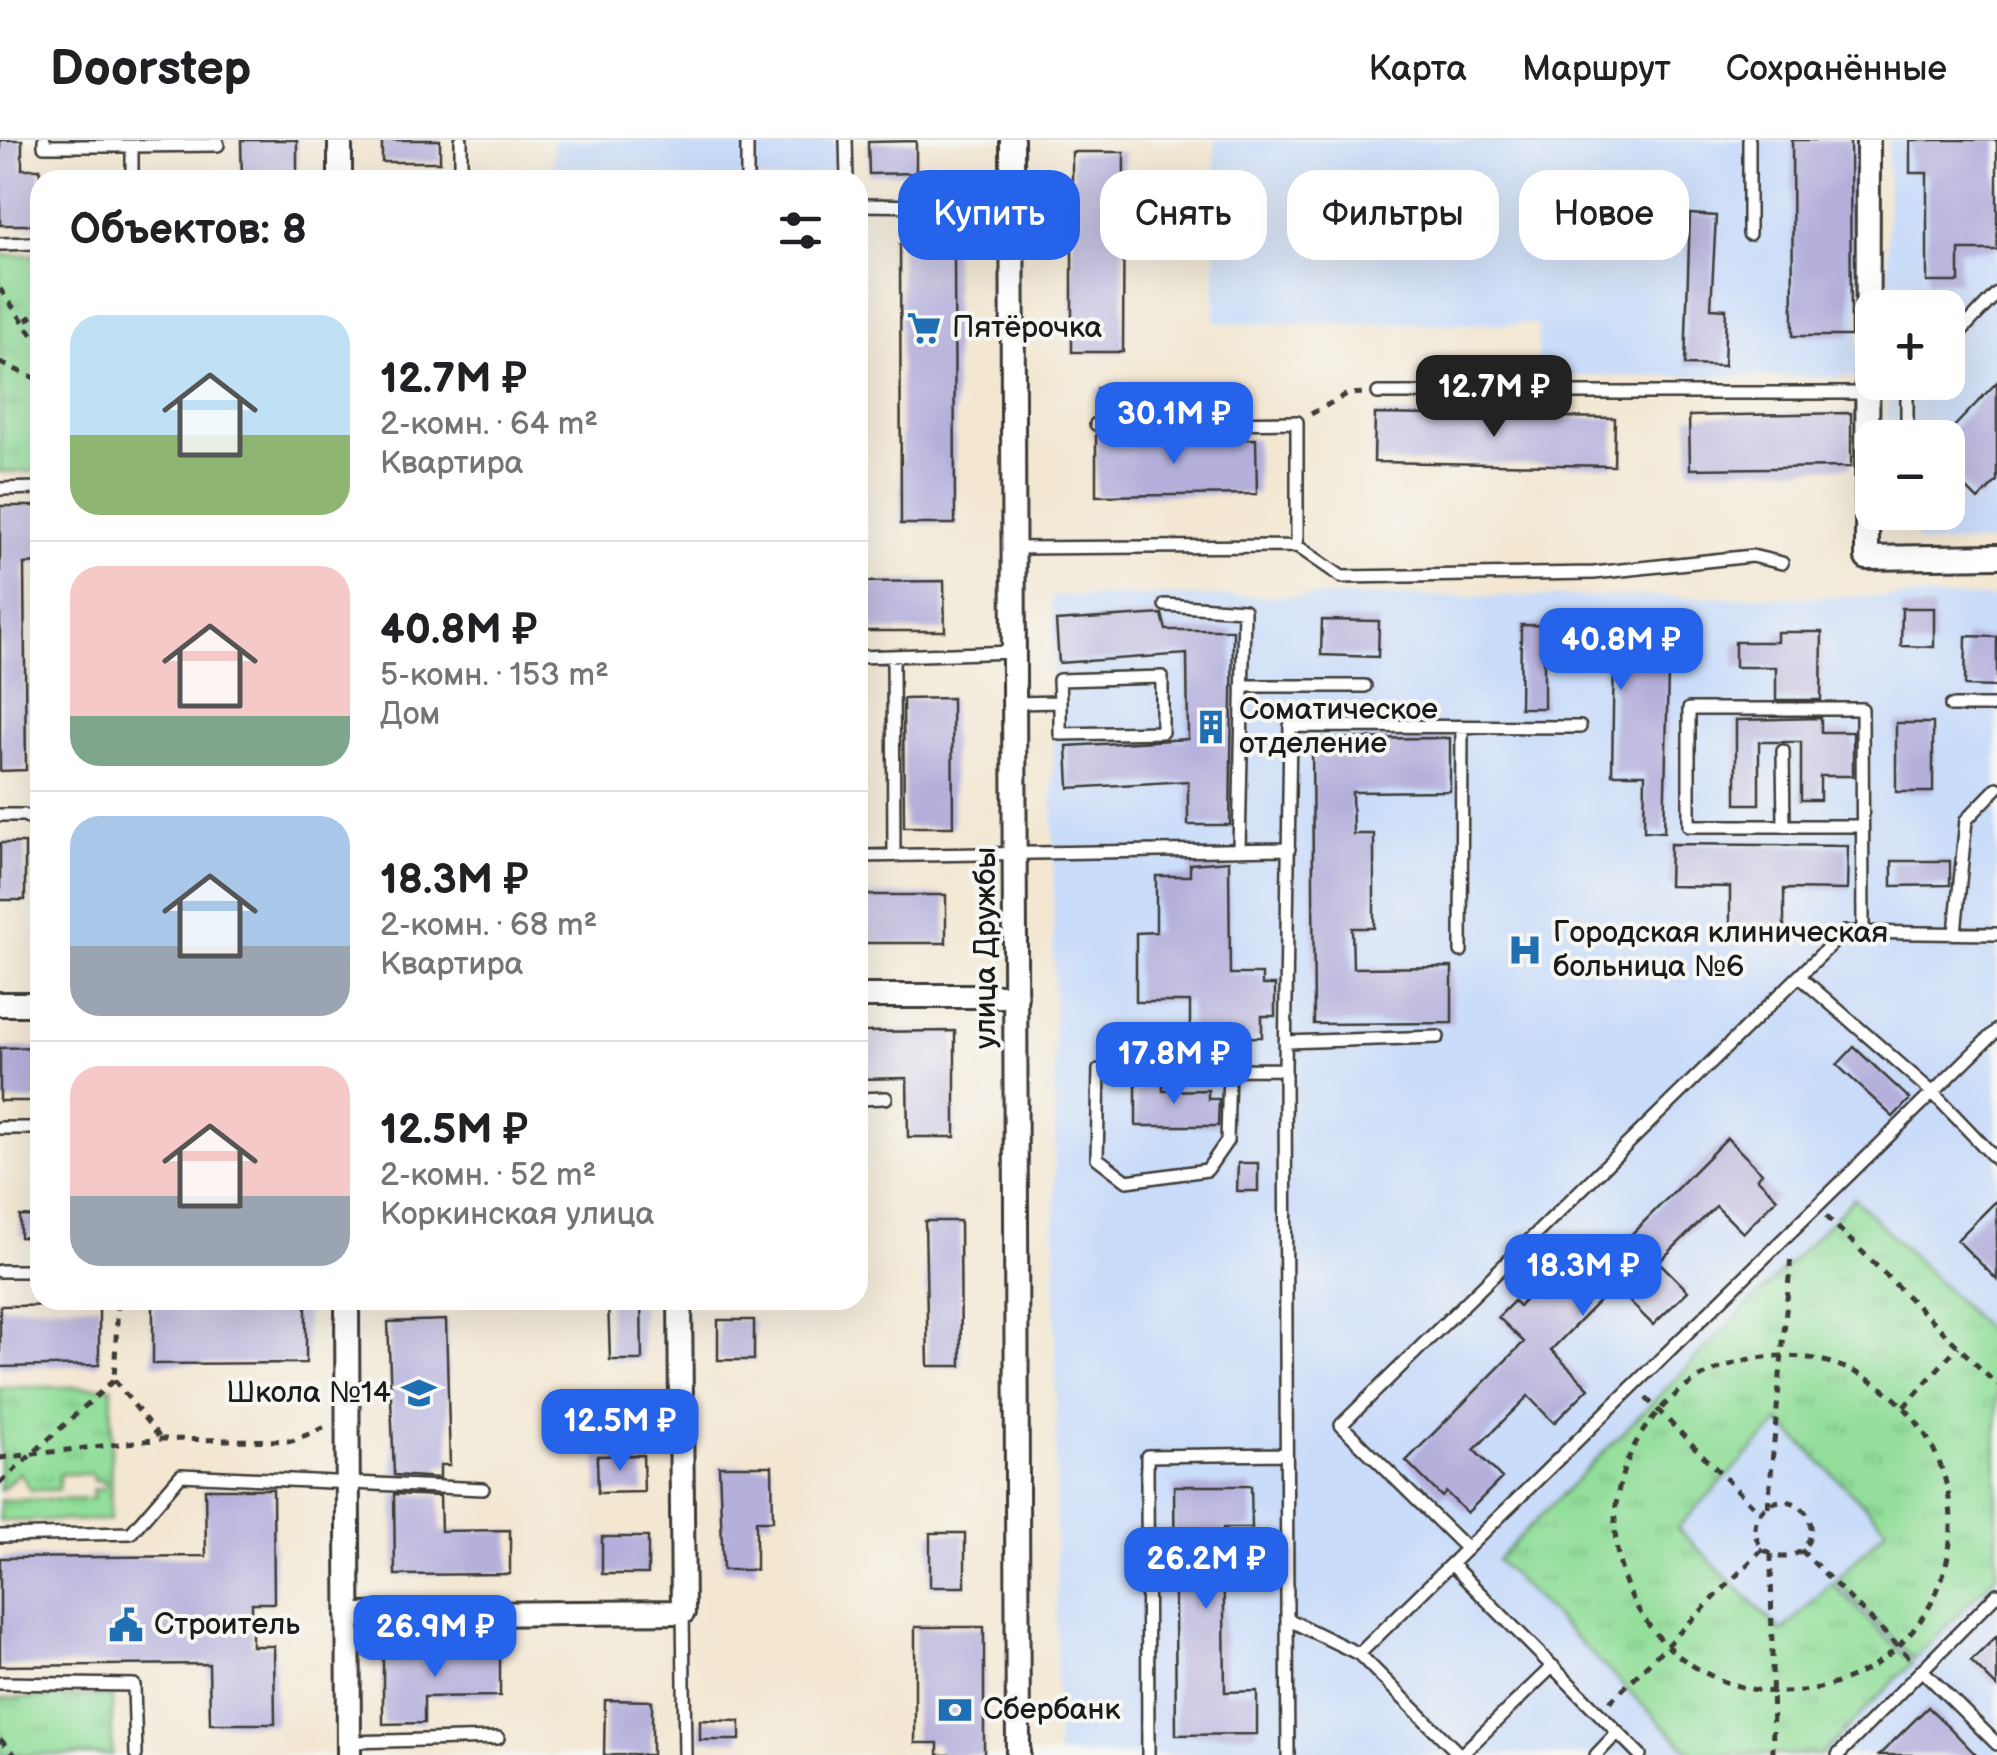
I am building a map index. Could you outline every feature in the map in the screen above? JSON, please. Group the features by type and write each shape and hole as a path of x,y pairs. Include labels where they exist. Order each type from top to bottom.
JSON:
{"street":[{"path":"340,140 340,170"},
{"name":"улица Дружбы","path":"1012,140 1012,170"},
{"path":"1868,140 1869,290"},
{"name":"улица Дружбы","path":"1012,260 1018,1755"},
{"path":"1868,400 1867,558 1997,556"},
{"path":"868,996 1016,996"},
{"path":"0,1004 30,1004"},
{"path":"347,1310 349,1749"},
{"path":"348,1615 683,1612 680,1310"}],"lane":[{"path":"44,140 44,146 218,144 218,140"},
{"path":"461,140 461,170"},
{"path":"746,140 746,170"},
{"path":"846,140 847,170"},
{"path":"1749,140 1749,234"},
{"path":"132,146 132,170"},
{"path":"868,204 898,205"},
{"path":"0,244 30,244"},
{"path":"1965,327 1997,293"},
{"path":"1378,393 1855,393"},
{"path":"1096,424 1297,422 1297,546"},
{"path":"0,488 30,488"},
{"path":"1014,548 1297,546 1342,577 1594,573 1752,556 1782,563"},
{"path":"1165,605 1244,610 1239,850"},
{"path":"868,657 1015,652"},
{"path":"893,656 894,855"},
{"path":"1162,677 1162,732 1060,734 1060,702 1060,680 1162,677"},
{"path":"1242,686 1365,686"},
{"path":"1015,703 1060,702"},
{"path":"1951,706 1997,706"},
{"path":"1862,826 1690,826 1690,709 1862,709 1863,932"},
{"path":"1288,1755 1285,1042 1290,726 1580,728"},
{"path":"1461,951 1462,727"},
{"path":"1783,750 1784,826"},
{"path":"1955,933 1966,820 1997,788"},
{"path":"0,815 24,814 30,818"},
{"path":"868,856 1288,849"},
{"path":"1468,1549 1341,1425 1844,932 1997,934"},
{"path":"1799,976 1933,1093 1997,1160"},
{"path":"1359,1654 1997,1030"},
{"path":"1285,1042 1438,1037"},
{"path":"1229,1069 1226,1141 1207,1170 1127,1181 1097,1158 1099,1070 1229,1069 1285,1069"},
{"path":"868,1099 886,1098"},
{"path":"0,1128 30,1128"},
{"path":"0,1271 30,1271"},
{"path":"1148,1755 1147,1456 1285,1454"},
{"path":"0,1536 131,1533 181,1475 347,1486 483,1489"},
{"path":"1452,1565 1640,1755"},
{"path":"1838,1755 1997,1594"},
{"path":"683,1612 685,1755"},
{"path":"1287,1618 1359,1654 1461,1755 1552,1666"},
{"path":"1922,1670 1997,1744"},
{"path":"0,1683 134,1684 136,1755"},
{"path":"1596,1755 1617,1733"},
{"path":"349,1749 498,1738"}],"path":[{"path":"0,289 30,327"},
{"path":"26,320 30,318"},
{"path":"0,363 30,376"},
{"path":"1297,422 1347,394"},
{"path":"1816,1208 1997,1385"},
{"path":"1768,1507 1793,1230"},
{"path":"118,1310 114,1380 161,1438"},
{"path":"1904,1408 1958,1346"},
{"path":"1782,1356 1814,1359 1854,1372 1904,1408 1938,1459 1952,1520 1941,1581 1923,1618 1898,1647 1844,1682 1804,1692 1772,1692 1722,1681 1666,1646 1632,1599 1619,1560 1615,1519 1629,1458 1659,1411 1713,1371 1753,1359 1782,1356"},
{"path":"0,1482 114,1380"},
{"path":"1634,1386 1760,1513"},
{"path":"0,1458 161,1438 292,1441 347,1418"},
{"path":"1784,1502 1806,1514 1811,1530 1802,1550 1790,1556 1763,1549 1756,1532 1760,1513 1768,1507 1784,1502"},
{"path":"1598,1713 1763,1549"},
{"path":"1802,1550 1922,1670"},
{"path":"1771,1554 1773,1755"},
{"path":"0,1740 15,1755"}],"shaded area":[{"path":"554,140 835,140 835,170 553,170"},
{"path":"1215,140 1859,140 1855,377 1538,376 1538,324 1215,323 1215,260 1267,260 1267,170 1215,170"},
{"path":"1888,140 1997,140 1997,542 1921,544 1912,530 1965,530 1965,420 1887,420 1887,400 1965,400 1965,290 1887,290"},
{"name":"Городская клиническая больница №6","path":"1052,596 1997,597 1997,1340 1854,1198 1497,1560 1693,1755 1057,1755"},
{"path":"1781,1422 1888,1528 1913,1659 1997,1574 1997,1755 1821,1755 1911,1664 1782,1632 1677,1527"}],"green space":[{"path":"0,255 30,255 30,471 0,472"},
{"path":"1854,1198 1997,1340 1997,1574 1914,1659 1835,1581 1887,1528 1780,1422 1677,1528 1782,1632 1831,1583 1912,1663 1821,1755 1693,1755 1497,1560"},
{"path":"0,1387 112,1387 110,1520 0,1521 0,1500 93,1499 92,1490 104,1489 105,1481 93,1481 92,1474 59,1474 59,1490 30,1490 20,1472 0,1491"},
{"path":"112,1696 112,1755 0,1755 0,1699"}],"building":[{"path":"0,140 22,140 22,169 40,169 30,170 30,225 0,225"},
{"path":"241,140 297,140 297,170 242,170"},
{"path":"382,140 440,140 440,162 382,162"},
{"path":"1792,140 1850,140 1851,336 1793,336"},
{"path":"1910,140 1997,140 1997,250 1959,250 1959,282 1927,282 1927,173 1910,173"},
{"path":"916,141 916,170 869,174 868,142"},
{"path":"1072,152 1124,152 1124,170 1100,170 1100,260 1123,260 1123,352 1072,352 1072,260 1080,260 1080,170 1072,170"},
{"path":"1690,214 1716,216 1711,308 1726,309 1724,366 1685,365"},
{"path":"900,260 954,260 955,524 901,524"},
{"path":"1997,382 1997,481 1978,500 1965,487 1965,420 1960,420"},
{"path":"1097,388 1130,389 1129,414 1097,415"},
{"path":"1851,413 1851,467 1690,469 1689,416"},
{"path":"1375,414 1615,418 1614,466 1374,462"},
{"path":"1096,433 1129,433 1129,441 1256,439 1257,494 1096,496"},
{"path":"0,506 30,506 30,564 24,564 26,770 0,771"},
{"path":"944,581 945,631 868,631 868,582"},
{"path":"1902,608 1934,608 1934,647 1901,646"},
{"path":"1649,613 1692,614 1691,634 1669,633 1664,832 1644,831 1645,774 1612,774 1614,647 1544,646 1544,708 1520,708 1521,625 1648,626"},
{"path":"1162,614 1166,630 1233,630 1230,825 1188,825 1188,781 1069,788 1067,746 1188,739 1187,654 1059,663 1056,621"},
{"path":"1322,620 1379,621 1378,657 1321,655"},
{"path":"1777,632 1822,632 1821,700 1776,700 1776,667 1735,667 1735,642 1777,642"},
{"path":"1966,636 1997,637 1997,687 1965,686"},
{"path":"952,698 953,827 904,827 903,699"},
{"path":"1821,718 1821,732 1853,732 1853,776 1820,776 1820,800 1801,800 1801,742 1759,742 1759,804 1736,804 1736,720"},
{"path":"1896,723 1933,723 1933,792 1896,792"},
{"path":"1450,738 1450,791 1352,792 1353,834 1374,834 1374,928 1352,928 1353,968 1452,967 1452,1023 1314,1024 1312,739"},
{"path":"0,843 25,843 25,900 0,900"},
{"path":"1670,844 1848,846 1847,890 1784,889 1784,929 1730,928 1730,887 1669,886"},
{"path":"1229,861 1230,974 1262,974 1262,985 1275,985 1275,1016 1262,1016 1262,1037 1190,1038 1190,1002 1136,1002 1136,933 1156,932 1156,876 1190,876 1190,864"},
{"path":"1892,861 1950,861 1950,885 1892,886"},
{"path":"868,895 946,895 946,943 868,943"},
{"path":"955,1031 955,1137 908,1137 907,1078 868,1079 868,1032"},
{"path":"30,1047 30,1101 0,1101 0,1048"},
{"path":"1854,1047 1910,1099 1893,1117 1837,1065"},
{"path":"1136,1082 1163,1082 1163,1091 1208,1090 1208,1099 1219,1099 1218,1126 1136,1126"},
{"path":"1727,1138 1762,1173 1757,1178 1777,1198 1743,1233 1716,1206 1659,1262 1688,1291 1653,1325 1614,1286 1551,1350 1589,1388 1554,1423 1528,1396 1474,1450 1502,1478 1467,1513 1446,1492 1442,1497 1406,1461 1524,1342 1498,1317 1514,1301 1519,1306 1587,1237 1608,1258"},
{"path":"1238,1163 1258,1163 1258,1191 1237,1191"},
{"path":"1997,1200 1997,1280 1957,1240"},
{"path":"20,1216 30,1216 30,1238 20,1237"},
{"path":"925,1221 960,1221 961,1366 928,1366"},
{"path":"0,1306 99,1310 99,1365 0,1367"},
{"path":"153,1310 306,1310 306,1363 153,1364"},
{"path":"608,1310 641,1310 642,1360 610,1360"},
{"name":"Школа №14","path":"446,1320 450,1465 440,1465 440,1478 394,1475 388,1322"},
{"path":"718,1320 754,1320 754,1360 718,1360"},
{"path":"643,1455 644,1492 598,1493 597,1456"},
{"path":"719,1466 772,1466 773,1521 756,1521 756,1570 723,1570"},
{"path":"1174,1486 1251,1486 1252,1528 1223,1528 1225,1692 1257,1691 1257,1734 1176,1735"},
{"name":"Строитель","path":"205,1489 273,1489 274,1603 252,1603 252,1646 274,1646 275,1724 210,1724 209,1664 0,1666 0,1558 206,1556"},
{"path":"394,1494 440,1496 441,1531 510,1530 510,1574 395,1575"},
{"path":"930,1533 965,1533 965,1587 930,1587"},
{"path":"602,1537 648,1537 648,1574 602,1574"},
{"path":"915,1627 984,1627 984,1755 938,1755 938,1743 915,1743"},
{"path":"1997,1636 1997,1687 1971,1661"},
{"path":"500,1651 500,1696 424,1697 424,1723 383,1724 383,1652"},
{"path":"605,1700 652,1701 652,1755 604,1755"},
{"path":"1928,1707 1976,1755 1879,1755"},
{"path":"700,1720 740,1721 740,1740 700,1740"}],"place":[{"name":"Пятёрочка","path":"924,328"},
{"name":"Соматическое отделение","path":"1211,727"},
{"name":"Городская клиническая больница №6","path":"1525,950"},
{"name":"Школа №14","path":"419,1393"},
{"name":"Строитель","path":"126,1625"},
{"name":"Сбербанк","path":"955,1710"}]}
